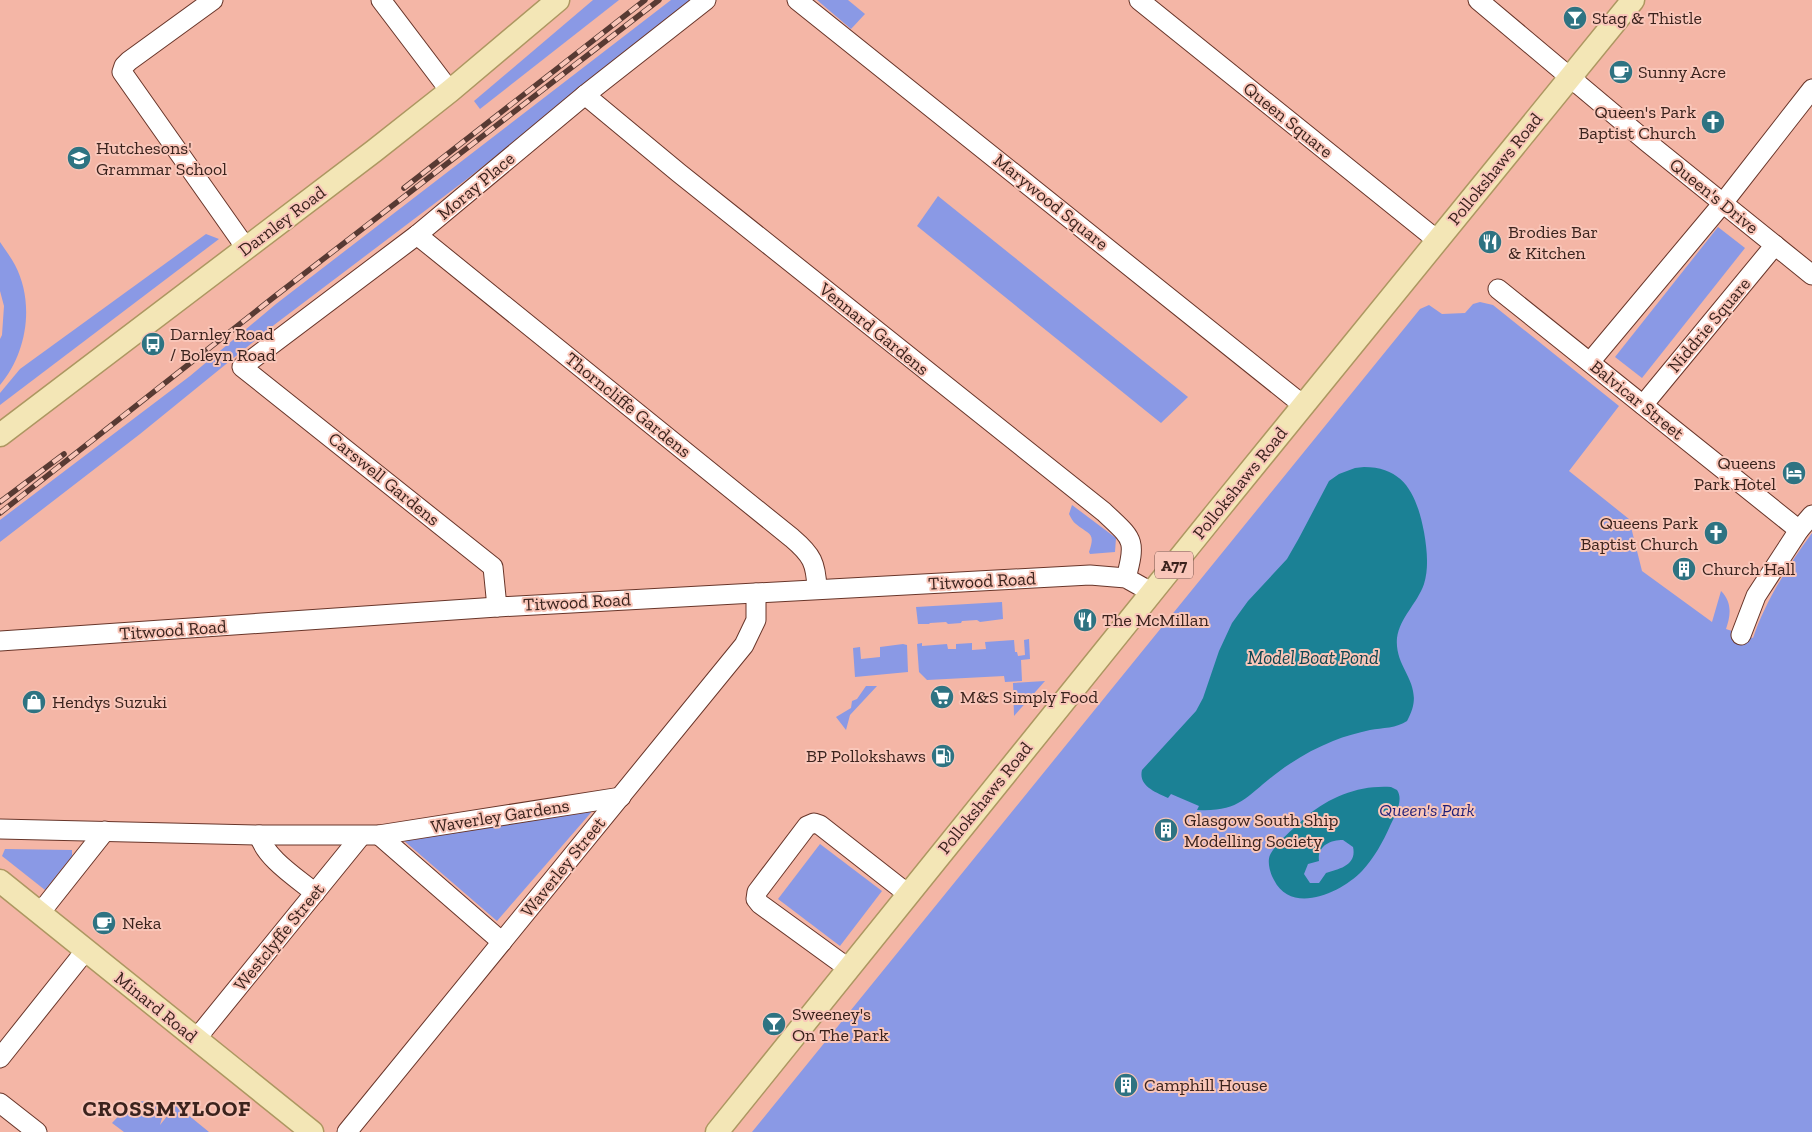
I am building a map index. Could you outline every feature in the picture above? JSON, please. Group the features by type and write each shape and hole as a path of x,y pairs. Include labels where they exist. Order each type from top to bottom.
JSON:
{"main road":[{"name":"Darnley Road","path":"0,435 374,151 450,91 558,0"},
{"name":"Pollokshaws Road","path":"717,1132 1151,592 1633,0"},
{"name":"Minard Road","path":"0,881 312,1132"}],"street":[{"path":"212,0 122,68 124,76 246,248"},
{"path":"381,0 450,91"},
{"name":"Moray Place","path":"242,367 417,235 585,96 706,0"},
{"name":"Marywood Square","path":"798,0 1303,405"},
{"name":"Queen Square","path":"1139,0 1437,240"},
{"name":"Queen's Drive","path":"1478,0 1570,78 1812,275"},
{"path":"1590,362 1723,203 1812,89"},
{"name":"Vennard Gardens","path":"585,96 1104,512 1131,541 1133,549 1126,578"},
{"name":"Thorncliffe Gardens","path":"417,235 792,538 811,557 816,571 817,590"},
{"name":"Niddrie Square","path":"1643,405 1775,245"},
{"name":"Balvicar Street","path":"1498,289 1799,530"},
{"name":"Carswell Gardens","path":"242,367 493,567 497,607"},
{"path":"1741,635 1756,596 1799,530 1812,515"},
{"name":"Titwood Road","path":"0,641 497,607 1090,575 1126,578 1151,592"},
{"name":"Waverley Street","path":"347,1132 744,645 756,620 756,593"},
{"name":"Waverley Gardens","path":"0,829 370,836 621,797"},
{"path":"848,968 760,904 756,897 757,892 807,826 814,823 820,825 908,894"},
{"path":"40,913 105,831"},
{"path":"259,835 261,843 270,855 315,893"},
{"path":"370,836 502,942"},
{"name":"Westclyffe Street","path":"196,1039 315,893 370,836"},
{"path":"0,1058 86,950"},
{"path":"0,1102 37,1132"}],"green space":[{"path":"593,0 619,0 480,109 474,101"},
{"path":"671,0 694,0 467,179 274,325 140,434 0,542 0,520 190,376 276,304"},
{"path":"817,0 848,0 865,14 851,29"},
{"path":"938,196 1188,397 1161,423 1146,411 917,226"},
{"path":"1718,227 1745,248 1642,378 1615,357"},
{"path":"206,234 219,239 0,405 0,393 20,369"},
{"path":"0,242 13,262 21,280 25,295 26,311 22,343 17,358 0,385 0,339 2,335 4,306 0,291"},
{"name":"Queen's Park","path":"1480,302 1493,305 1619,406 1569,471 1629,519 1642,571 1712,622 1721,591 1725,595 1730,609 1726,629 1753,638 1764,610 1778,584 1812,533 1812,1132 752,1132 1420,309 1429,305 1442,314 1465,313 1473,304"},
{"path":"1072,505 1116,538 1115,552 1090,554 1091,537 1088,532 1071,518 1069,514"},
{"path":"1002,602 1003,619 980,622 977,620 962,621 961,623 948,624 946,622 918,624 916,607"},
{"path":"1029,639 1030,659 1021,660 1022,681 1005,682 1004,676 927,680 919,672 917,644 922,643 922,646 947,644 948,649 956,649 956,644 972,643 972,650 986,649 985,642 1014,640 1015,652 1017,652 1018,656 1025,655 1024,640"},
{"path":"907,645 908,672 855,677 853,648 860,647 861,659 880,657 880,647"},
{"path":"1045,681 1014,716 1013,683"},
{"path":"866,686 877,686 850,715 846,730 836,717 851,708 852,701 857,699"},
{"path":"595,808 497,921 402,839"},
{"path":"820,844 882,891 840,946 778,899"},
{"path":"5,849 72,850 72,856 45,890 2,856"},
{"path":"149,1101 159,1104 163,1115 160,1125 176,1105 209,1132 124,1132 112,1123 132,1102"}],"water":[{"name":"Model Boat Pond","path":"1364,467 1378,468 1390,472 1407,486 1413,496 1424,532 1427,572 1424,584 1401,624 1397,638 1397,650 1409,678 1414,697 1407,721 1394,726 1347,736 1318,748 1283,768 1249,796 1233,806 1212,810 1197,810 1199,806 1171,794 1168,798 1153,791 1145,784 1141,776 1142,770 1196,711 1203,698 1219,651 1232,623 1248,601 1287,559 1329,481 1339,474"},
{"path":"1379,787 1391,787 1397,790 1400,798 1398,808 1381,844 1362,871 1330,893 1317,897 1304,899 1293,897 1282,891 1274,880 1269,868 1269,861 1273,850 1282,840 1307,816 1326,803 1346,793","holes":["1343,840 1353,847 1354,853 1350,862 1337,870 1326,873 1319,883 1310,883 1304,874 1308,864 1319,861 1320,851 1325,845 1333,841"]}],"railway":[{"path":"404,188 645,0"},
{"path":"0,513 274,297 659,0"},
{"path":"0,502 64,454"}],"place":[{"name":"Stag & Thistle","path":"1575,18"},
{"name":"Sunny Acre","path":"1621,72"},
{"name":"Queen's Park Baptist Church","path":"1713,122"},
{"name":"Hutchesons' Grammar School","path":"79,158"},
{"name":"Brodies Bar & Kitchen","path":"1490,242"},
{"name":"Darnley Road / Boleyn Road","path":"153,344"},
{"name":"Queens Park Hotel","path":"1794,473"},
{"name":"Queens Park Baptist Church","path":"1716,533"},
{"name":"Church Hall","path":"1684,569"},
{"name":"The McMillan","path":"1085,620"},
{"name":"M&S Simply Food","path":"942,697"},
{"name":"Hendys Suzuki","path":"34,702"},
{"name":"BP Pollokshaws","path":"943,756"},
{"name":"Glasgow South Ship Modelling Society","path":"1166,830"},
{"name":"Neka","path":"104,923"},
{"name":"Sweeney's On The Park","path":"774,1024"},
{"name":"Camphill House","path":"1126,1085"}],"district":[{"name":"CROSSMYLOOF","path":"167,1108"}]}
